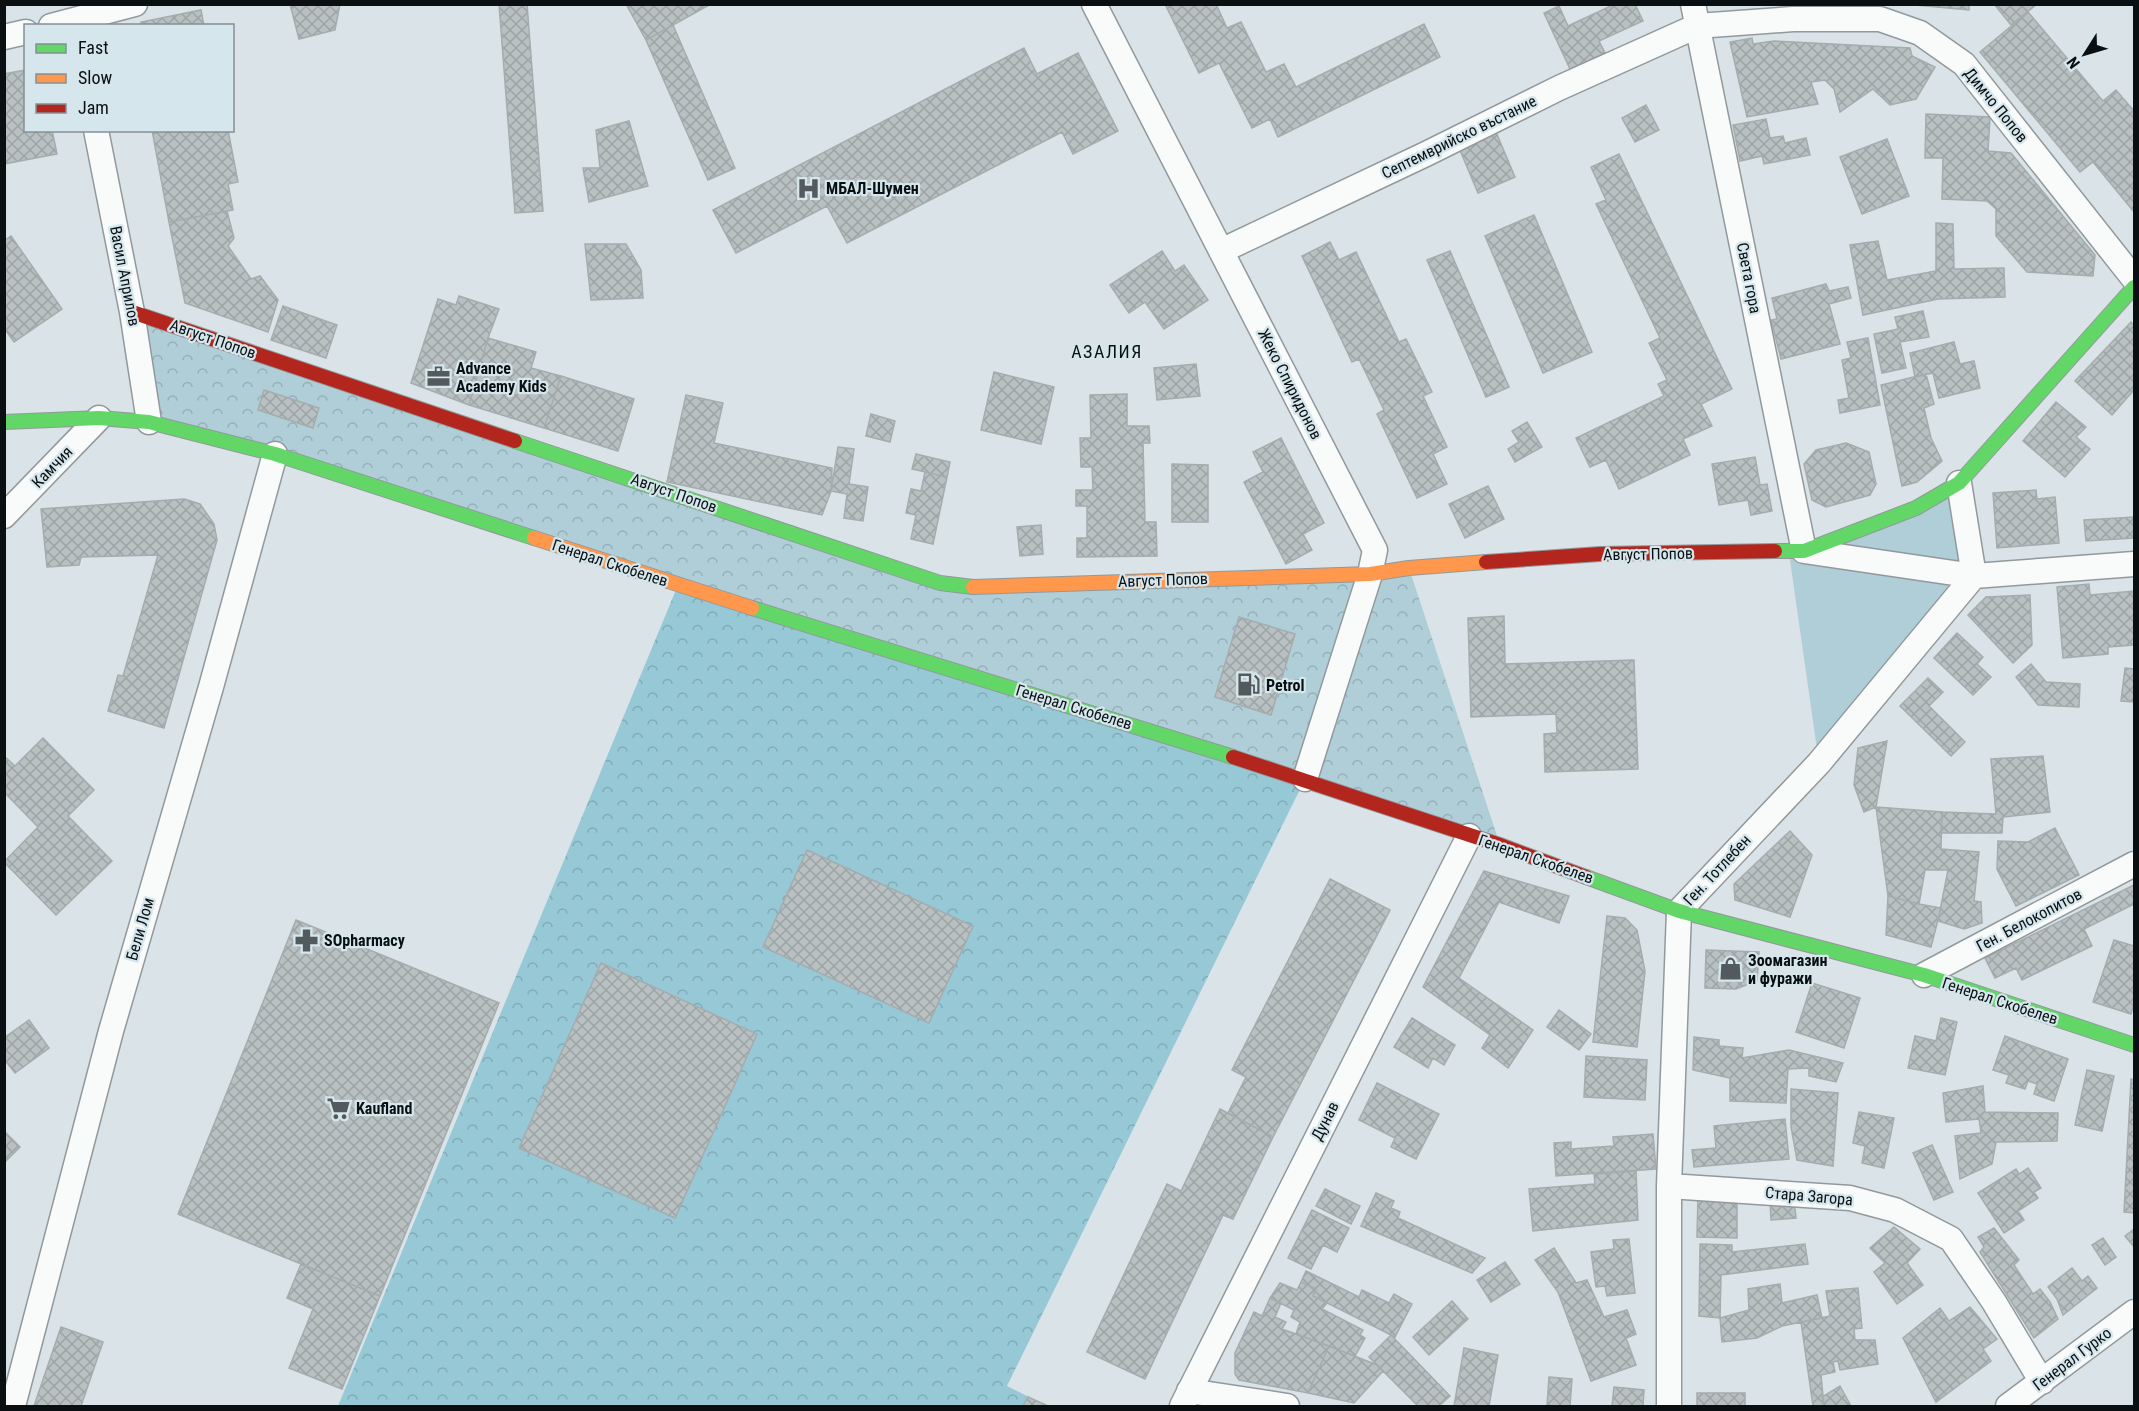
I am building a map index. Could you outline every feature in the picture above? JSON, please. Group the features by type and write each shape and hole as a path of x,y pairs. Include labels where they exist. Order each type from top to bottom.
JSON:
{"street":[{"path":"56,24 74,17 135,4"},
{"name":"Жеко Спиридонов","path":"1094,4 1375,550 1370,574 1305,779"},
{"name":"Септемврийско въстание","path":"1221,251 1559,88 1695,15"},
{"name":"Димчо Попов","path":"1695,15 1793,19 1880,19 1920,33 1964,64 2134,279"},
{"name":"Света гора","path":"1695,15 1804,552"},
{"path":"4,37 24,32"},
{"name":"Васил Априлов","path":"96,132 132,312 149,422"},
{"name":"Август Попов","path":"132,312 940,583 974,587 1370,574 1409,568 1600,554 1804,552 1916,508 1959,483 2134,286"},
{"name":"Генерал Скобелев","path":"4,422 99,418 149,422 276,454 689,589 1305,779 1679,910 1924,975 2134,1045"},
{"name":"Камчия","path":"4,516 99,418"},
{"name":"Бели Лом","path":"13,1407 111,1031 276,454"},
{"path":"1959,483 1974,576"},
{"path":"1804,552 1974,576 2134,564"},
{"name":"Ген. Тотлебен","path":"1669,1407 1668,1186 1679,910 1819,763 1974,576"},
{"name":"Дунав","path":"1185,1399 1469,836"},
{"name":"Ген. Белокопитов","path":"1924,975 2134,864"},
{"name":"Стара Загора","path":"1668,1186 1850,1198 1895,1210 1942,1234 1951,1239 1994,1302 2042,1382"},
{"name":"Генерал Гурко","path":"2008,1407 2134,1312"},
{"path":"1185,1399 1287,1407"}],"green space":[{"path":"132,312 940,583 1409,568 1500,845 149,422"},
{"path":"1959,483 1974,576 1819,763 1789,553"},
{"path":"678,585 1305,779 1007,1386 1047,1406 338,1406"}],"building":[{"path":"290,4 340,4 335,30 299,39"},
{"path":"499,4 527,4 543,211 515,213"},
{"path":"626,4 711,4 646,40"},
{"path":"1165,4 1216,4 1227,28 1241,22 1266,72 1284,64 1296,87 1424,24 1440,57 1278,137 1270,119 1252,128 1219,63 1199,73"},
{"path":"1615,4 1635,4 1643,21 1599,41 1605,53 1570,69 1544,13 1559,6 1568,26"},
{"path":"1904,4 1969,4 1969,10"},
{"path":"1994,4 2037,4 2011,25"},
{"path":"201,10 204,24 141,24 141,22"},
{"path":"2028,12 2103,101 2116,90 2134,111 2134,212 2093,162 2080,172 1980,52"},
{"path":"673,25 735,168 708,180 646,40"},
{"path":"1752,38 1753,44 1774,41 1910,48 1912,56 1935,67 1916,99 1890,105 1873,89 1840,112 1834,89 1825,80 1811,82 1818,104 1747,117 1730,42"},
{"path":"1024,48 1037,74 1078,53 1118,131 1073,154 1062,132 847,243 827,206 736,253 713,210"},
{"path":"24,70 24,132 52,132 57,154 4,164 4,74"},
{"path":"1646,105 1659,130 1635,142 1622,118"},
{"path":"1926,114 1990,117 1988,151 2011,153 2095,255 2093,276 2027,272 1996,236 1996,209 1987,201 1942,199 1943,158 1925,158"},
{"path":"1766,119 1770,138 1783,136 1785,143 1806,138 1810,155 1764,164 1762,156 1740,161 1733,125"},
{"path":"629,121 648,186 589,202 583,168 600,168 596,130"},
{"path":"152,132 228,132 238,182 228,184 233,210 169,222"},
{"path":"1496,132 1515,177 1478,193 1459,148"},
{"path":"1887,139 1909,196 1862,214 1840,157"},
{"path":"1619,154 1732,389 1701,404 1712,426 1683,439 1690,455 1619,489 1606,460 1590,467 1576,438 1664,396 1658,384 1667,380 1649,343 1660,338 1596,204 1606,200 1591,167"},
{"path":"227,211 234,238 228,246 251,279 260,276 278,300 268,332 185,303 169,222"},
{"path":"1534,215 1592,352 1543,373 1485,236"},
{"path":"1936,223 1953,224 1954,269 2004,268 2005,297 1938,299 1863,315 1850,245 1878,241 1887,280 1936,271"},
{"path":"11,236 62,309 14,342 4,328 4,241"},
{"path":"1330,242 1339,260 1356,252 1399,342 1406,339 1432,392 1423,396 1447,447 1433,454 1447,484 1417,498 1377,414 1384,410 1359,359 1352,362 1302,256"},
{"path":"585,244 626,244 641,270 643,298 591,300"},
{"path":"1162,251 1175,271 1184,265 1208,300 1164,329 1145,302 1129,313 1110,285"},
{"path":"1450,251 1509,387 1486,397 1427,260"},
{"path":"1826,284 1829,291 1848,287 1851,298 1829,304 1840,344 1781,359 1771,320 1777,319 1772,298"},
{"path":"459,296 499,309 488,338 469,405 411,383 438,299 456,305"},
{"path":"283,306 337,325 326,358 271,340"},
{"path":"1923,311 1929,337 1900,342 1906,368 1882,373 1874,334 1898,329 1895,317"},
{"path":"2131,322 2134,325 2134,390 2112,415 2075,381"},
{"path":"488,338 536,352 531,368 561,376 544,428 469,405"},
{"path":"1868,338 1880,405 1840,413 1838,400 1849,398 1842,360 1851,358 1847,342"},
{"path":"1954,342 1960,364 1974,361 1980,388 1939,398 1933,373 1915,377 1910,353"},
{"path":"1196,364 1200,396 1157,400 1154,368"},
{"path":"994,372 1054,387 1041,444 981,430"},
{"path":"1926,374 1934,404 1924,408 1931,438 1942,461 1917,482 1902,486 1881,385"},
{"path":"561,376 634,399 618,451 544,428"},
{"path":"264,390 319,408 313,428 258,410"},
{"path":"1127,394 1127,426 1149,426 1150,443 1143,443 1145,522 1156,522 1157,556 1077,557 1077,538 1087,538 1087,506 1076,506 1076,490 1093,490 1092,467 1081,467 1080,438 1091,438 1090,395"},
{"path":"686,395 723,403 714,443 832,468 831,491 822,515 667,482"},
{"path":"2056,402 2086,427 2076,437 2090,449 2065,477 2023,441"},
{"path":"871,414 895,421 890,442 866,436"},
{"path":"1527,422 1542,447 1515,462 1508,449 1519,442 1512,431"},
{"path":"1281,438 1324,523 1303,534 1312,550 1286,564 1244,482 1263,472 1253,452"},
{"path":"1846,443 1869,452 1876,484 1870,495 1826,507 1812,500 1804,464 1816,450"},
{"path":"838,447 854,449 849,484 868,487 863,521 844,518 847,494 831,491"},
{"path":"916,454 950,462 947,477 912,469"},
{"path":"1755,457 1760,485 1767,484 1772,511 1751,515 1748,500 1719,505 1712,464"},
{"path":"1172,464 1208,465 1208,522 1172,522"},
{"path":"925,472 947,477 933,544 911,539 916,515 906,513 911,489 921,491"},
{"path":"1488,486 1504,519 1465,538 1449,504"},
{"path":"2036,490 2037,499 2055,497 2059,543 1997,548 1993,493"},
{"path":"184,499 200,504 214,524 217,540 164,728 108,711 118,675 123,676 158,555 81,557 79,565 47,567 41,509"},
{"path":"2134,517 2134,538 2086,541 2084,520"},
{"path":"1041,525 1043,554 1020,556 1017,527"},
{"path":"2089,584 2090,595 2134,591 2134,645 2108,647 2108,654 2063,658 2057,587"},
{"path":"2030,595 2032,645 2013,663 1968,615 1986,597"},
{"path":"1504,616 1505,664 1634,660 1638,769 1545,772 1544,734 1557,733 1556,714 1471,717 1468,618"},
{"path":"1239,617 1295,634 1271,715 1215,697"},
{"path":"1957,633 1983,657 1977,664 1991,677 1973,695 1934,658"},
{"path":"2031,664 2046,682 2080,684 2079,707 2038,705 2016,677"},
{"path":"2125,668 2134,669 2134,702 2121,701"},
{"path":"1928,678 1943,692 1929,706 1965,742 1951,756 1900,706"},
{"path":"43,738 94,790 68,816 112,861 56,915 4,862 38,827 4,792 4,756 15,766"},
{"path":"1887,741 1876,807 1864,812 1854,785 1858,748"},
{"path":"2043,756 2050,812 2003,817 2002,833 1941,833 1942,812 1996,814 1991,759"},
{"path":"1876,807 1942,812 1941,849 1979,852 1974,901 1981,902 1982,923 1964,929 1938,921 1948,870 1925,870 1919,904 1888,896"},
{"path":"2055,828 2079,875 2016,906 1997,869 1998,841 2028,842"},
{"path":"1790,831 1812,855 1790,917 1735,900 1734,884"},
{"path":"807,850 973,926 929,1023 763,947"},
{"path":"1484,871 1569,896 1559,923 1499,902 1459,978 1533,1030 1508,1068 1482,1048 1490,1035 1423,987"},
{"path":"1330,879 1390,910 1273,1137 1228,1113 1246,1077 1232,1070"},
{"path":"2134,885 2134,904 2084,929 2092,946 2022,980 2016,968 1995,978 1985,958"},
{"path":"1888,896 1941,908 1931,947 1886,935"},
{"path":"1607,916 1625,918 1637,930 1645,971 1637,1047 1593,1042"},
{"name":"Kaufland","path":"296,920 499,1003 380,1296 178,1214"},
{"path":"2114,940 2134,946 2134,1004 2131,1014 2093,1002"},
{"path":"1706,950 1759,952 1757,981 1736,989 1705,988"},
{"path":"601,963 757,1034 675,1218 519,1148"},
{"path":"1812,983 1860,998 1844,1048 1796,1032"},
{"path":"1559,1010 1591,1034 1579,1050 1547,1027"},
{"path":"1412,1018 1455,1045 1444,1065 1433,1058 1428,1068 1394,1047"},
{"path":"1941,1018 1957,1022 1945,1075 1908,1068 1915,1036 1936,1041"},
{"path":"29,1020 49,1048 15,1073 4,1059 4,1038"},
{"path":"2005,1036 2068,1059 2054,1101 2034,1094 2037,1084 2028,1081 2025,1089 2006,1083 2009,1075 1993,1070"},
{"path":"1694,1037 1719,1040 1719,1046 1743,1048 1742,1058 1789,1050 1843,1063 1836,1082 1809,1076 1809,1068 1788,1069 1786,1103 1730,1101 1730,1078 1693,1070"},
{"path":"1586,1056 1647,1060 1645,1100 1584,1097"},
{"path":"2087,1070 2114,1076 2102,1131 2075,1125"},
{"path":"2131,1079 2134,1080 2134,1213 2124,1212"},
{"path":"1377,1083 1439,1114 1416,1159 1391,1147 1395,1138 1359,1120"},
{"path":"1983,1086 1985,1112 2058,1113 2057,1141 1996,1142 1992,1164 1960,1179 1955,1136 1981,1133 1979,1119 1946,1122 1943,1093"},
{"path":"1791,1089 1838,1093 1833,1166 1797,1160 1791,1127"},
{"path":"1220,1109 1273,1137 1233,1219 1223,1215 1145,1379 1087,1352 1167,1184 1181,1191"},
{"path":"1859,1112 1894,1118 1884,1168 1862,1163 1865,1146 1853,1143"},
{"path":"1785,1119 1789,1159 1694,1167 1692,1150 1716,1148 1714,1126"},
{"path":"4,1131 20,1147 4,1163"},
{"path":"1653,1134 1656,1169 1556,1176 1554,1143 1571,1142 1571,1149 1614,1146 1613,1137"},
{"path":"1932,1145 1953,1192 1934,1200 1913,1153"},
{"path":"2028,1168 2041,1188 2034,1192 2038,1198 2018,1211 2024,1220 2004,1233 1978,1193 2016,1169 2019,1174"},
{"path":"1636,1171 1638,1220 1533,1231 1529,1189 1595,1184 1594,1174"},
{"path":"1325,1189 1360,1206 1351,1224 1316,1206"},
{"path":"1376,1193 1394,1201 1391,1208 1400,1212 1398,1218 1485,1258 1472,1273 1361,1226"},
{"path":"1698,1195 1737,1196 1737,1238 1697,1237"},
{"path":"1794,1199 1796,1218 1771,1220 1770,1201"},
{"path":"1312,1210 1349,1228 1337,1252 1323,1245 1311,1269 1288,1258"},
{"path":"1894,1227 1920,1249 1907,1263 1923,1285 1897,1304 1874,1272 1885,1263 1870,1248"},
{"path":"1994,1228 2019,1260 2014,1265 2033,1294 2040,1289 2050,1302 2058,1319 2034,1338 1980,1252 1984,1247 1978,1237"},
{"path":"2134,1229 2134,1247 2125,1236"},
{"path":"2103,1238 2116,1257 2105,1265 2092,1245"},
{"path":"1629,1239 1635,1293 1607,1296 1605,1286 1596,1287 1591,1252 1614,1249 1613,1240"},
{"path":"1700,1244 1732,1245 1732,1252 1805,1244 1808,1264 1721,1275 1720,1318 1699,1316"},
{"path":"1554,1248 1576,1283 1587,1280 1604,1317 1627,1310 1636,1334 1626,1338 1636,1365 1591,1381 1558,1292 1535,1260"},
{"path":"1505,1262 1520,1284 1491,1302 1477,1280"},
{"path":"301,1264 380,1296 342,1389 289,1368 313,1309 287,1298"},
{"path":"2072,1268 2082,1281 2088,1276 2097,1288 2063,1315 2057,1299 2048,1287"},
{"path":"1306,1271 1359,1297 1362,1290 1389,1303 1394,1294 1412,1304 1395,1337 1313,1296 1316,1289 1301,1282"},
{"path":"1301,1282 1316,1289 1313,1296 1327,1303 1322,1309 1363,1330 1360,1335 1365,1338 1355,1356 1296,1334 1300,1322 1291,1317 1294,1310 1270,1298 1280,1283 1297,1290"},
{"path":"1780,1284 1782,1303 1817,1295 1822,1318 1782,1326 1757,1338 1722,1342 1720,1318 1749,1310 1748,1289"},
{"path":"1858,1288 1862,1328 1854,1329 1855,1340 1875,1340 1878,1364 1840,1370 1838,1361 1833,1362 1835,1372 1821,1375 1824,1406 1813,1406 1801,1322 1830,1316 1826,1291"},
{"path":"1270,1298 1281,1303 1275,1317 1286,1322 1282,1329 1329,1346 1308,1393 1239,1380 1235,1374 1235,1353 1254,1312 1262,1316"},
{"path":"1452,1301 1468,1319 1429,1355 1413,1337"},
{"path":"1970,1307 1997,1339 1983,1349 1991,1361 1936,1402 1903,1338 1940,1308 1949,1321"},
{"path":"61,1327 103,1342 81,1406 34,1406"},
{"path":"1391,1335 1450,1396 1439,1406 1418,1406 1369,1357"},
{"path":"1329,1346 1377,1365 1383,1371 1354,1403 1308,1393"},
{"path":"1464,1348 1498,1355 1489,1406 1454,1406"},
{"path":"1549,1377 1572,1379 1570,1406 1547,1406"},
{"path":"1840,1386 1851,1406 1824,1406 1822,1397"},
{"path":"1614,1387 1644,1390 1643,1406 1612,1406"},
{"path":"1697,1393 1745,1393 1745,1406 1697,1406"},
{"path":"1028,1397 1048,1406 1023,1406"}],"traffic: fast":[{"path":"1775,551 1804,551 1916,508 1959,483 2134,287"},
{"path":"4,422 99,418 149,422 275,454 534,538"},
{"path":"515,441 940,583 973,587"},
{"path":"752,608 1233,757"},
{"path":"1586,877 1679,911 1924,975 2134,1045"}],"traffic: slow":[{"path":"534,538 752,608"},
{"path":"973,587 1370,574 1409,568 1486,562"}],"traffic: jam":[{"path":"132,312 515,441"},
{"path":"1486,562 1600,554 1775,551"},
{"path":"1233,757 1500,845 1586,877"}],"place":[{"name":"МБАЛ-Шумен","path":"808,188"},
{"name":"Advance Academy Kids","path":"438,377"},
{"name":"Petrol","path":"1248,685"},
{"name":"SOpharmacy","path":"306,940"},
{"name":"Зоомагазин и фуражи","path":"1730,969"},
{"name":"Kaufland","path":"338,1108"}],"district":[{"name":"АЗАЛИЯ","path":"1107,351"}]}
